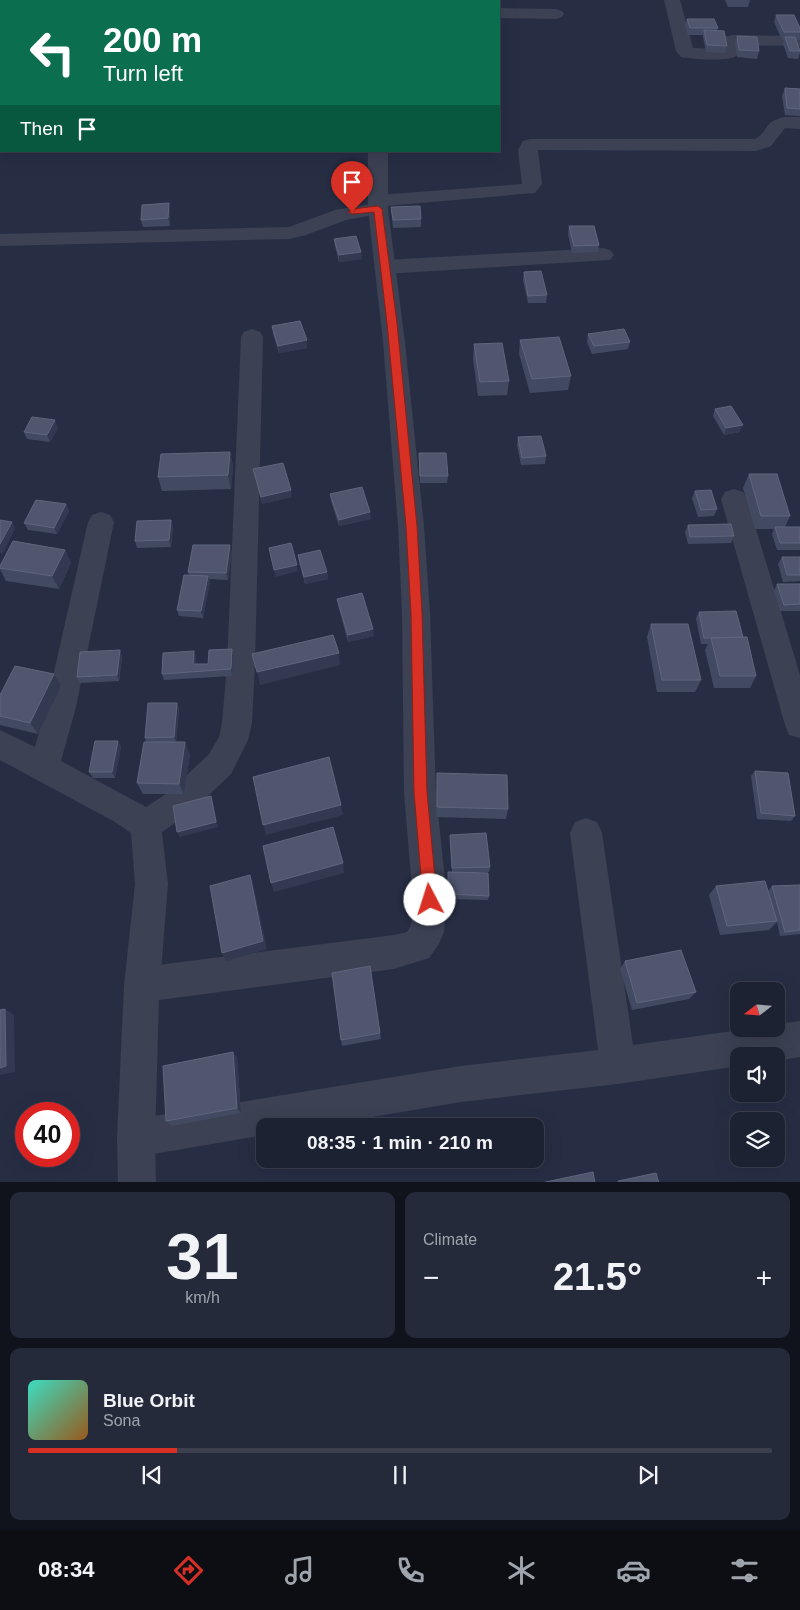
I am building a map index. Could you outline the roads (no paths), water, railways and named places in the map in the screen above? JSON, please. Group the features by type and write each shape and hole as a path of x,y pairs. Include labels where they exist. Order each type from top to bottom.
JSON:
{"street":[{"path":"672,0 687,53 727,54 730,53 729,41 733,40 800,42"},
{"path":"500,13 556,14"},
{"path":"0,240 282,234 298,231 342,214 378,205 528,189 532,184 528,150 530,146 537,144 756,145 768,141 776,126 800,123"},
{"path":"142,985 394,952 417,946 427,932 430,900 420,792 416,613 412,536 378,205 378,152"},
{"path":"385,267 603,254"},
{"path":"145,824 180,802 220,764 233,740 237,723 241,664 252,337"},
{"path":"734,499 800,725"},
{"path":"44,767 61,707 101,522"},
{"path":"0,744 126,811 145,824 151,848 151,880 142,985 136,1138 137,1182"},
{"path":"586,833 618,1066"},
{"path":"136,1138 461,1084 618,1066 800,1039"}]}
